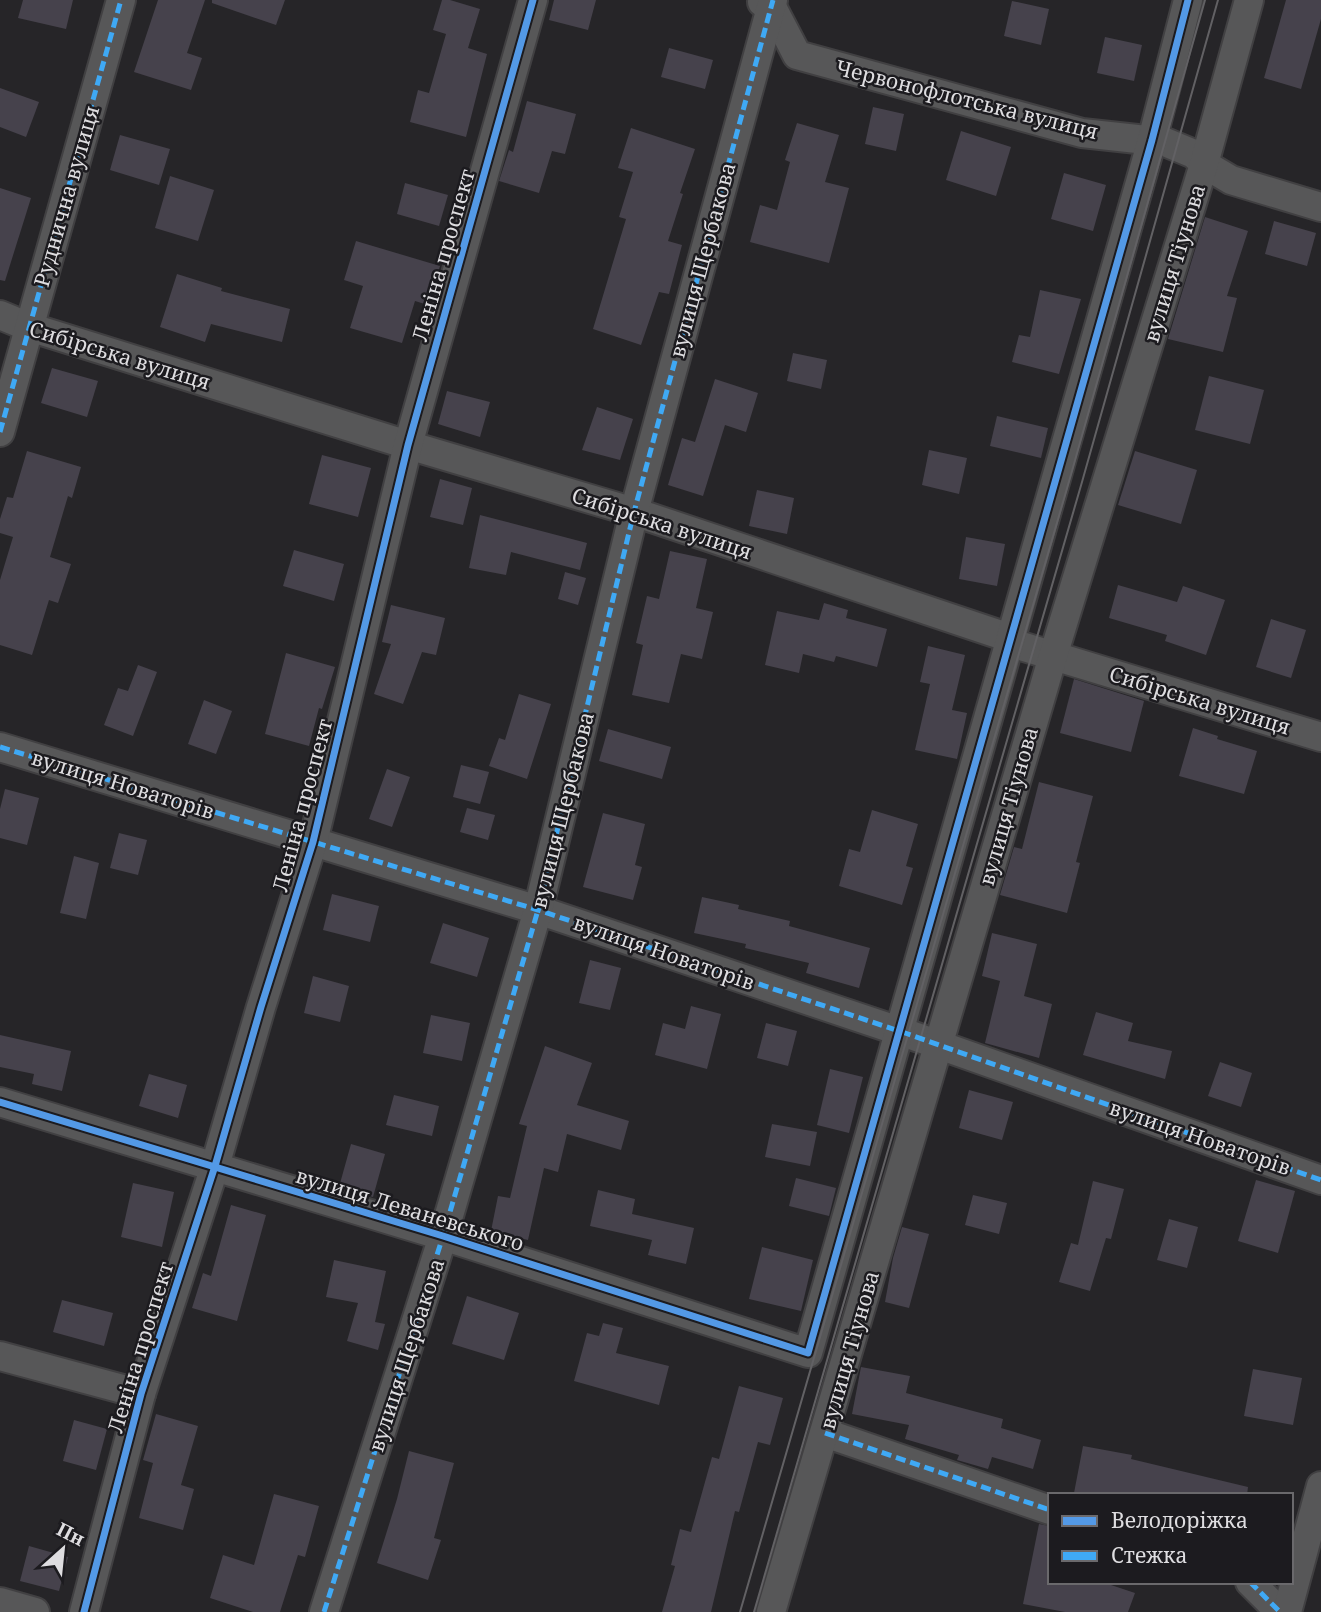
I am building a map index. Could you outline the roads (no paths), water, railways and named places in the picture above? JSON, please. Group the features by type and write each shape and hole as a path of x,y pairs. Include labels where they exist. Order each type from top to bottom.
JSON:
{"street":[{"name":"Руднична вулиця","path":"0,432 121,0"},
{"name":"Леніна проспект","path":"84,1612 141,1394 215,1166 313,842 408,445 533,0"},
{"path":"900,1031 1152,140 1188,0"},
{"name":"вулиця Тіунова","path":"771,1612 1053,656 1204,164 1248,0"},
{"name":"Червонофлотська вулиця","path":"767,2 797,55 1082,133 1152,140 1177,146 1194,154 1204,164 1231,180 1321,208"},
{"name":"вулиця Щербакова","path":"324,1612 443,1237 538,910 634,512 767,2"},
{"name":"Сибірська вулиця","path":"0,315 29,327 408,445 634,512 1010,638 1021,646 1321,737"},
{"name":"вулиця Новаторів","path":"0,747 538,910 900,1031 1321,1180"},
{"name":"вулиця Леваневського","path":"0,1102 215,1166 808,1353 900,1031"},
{"path":"0,1356 141,1394"},
{"path":"825,1433 1048,1509"},
{"path":"1287,1612 1321,1486"},
{"path":"1252,1584 1280,1612"},
{"path":"0,1602 35,1612"}],"tram line":[{"path":"740,1612 1070,478 1205,0"},
{"path":"754,1612 1082,482 1218,0"}]}
